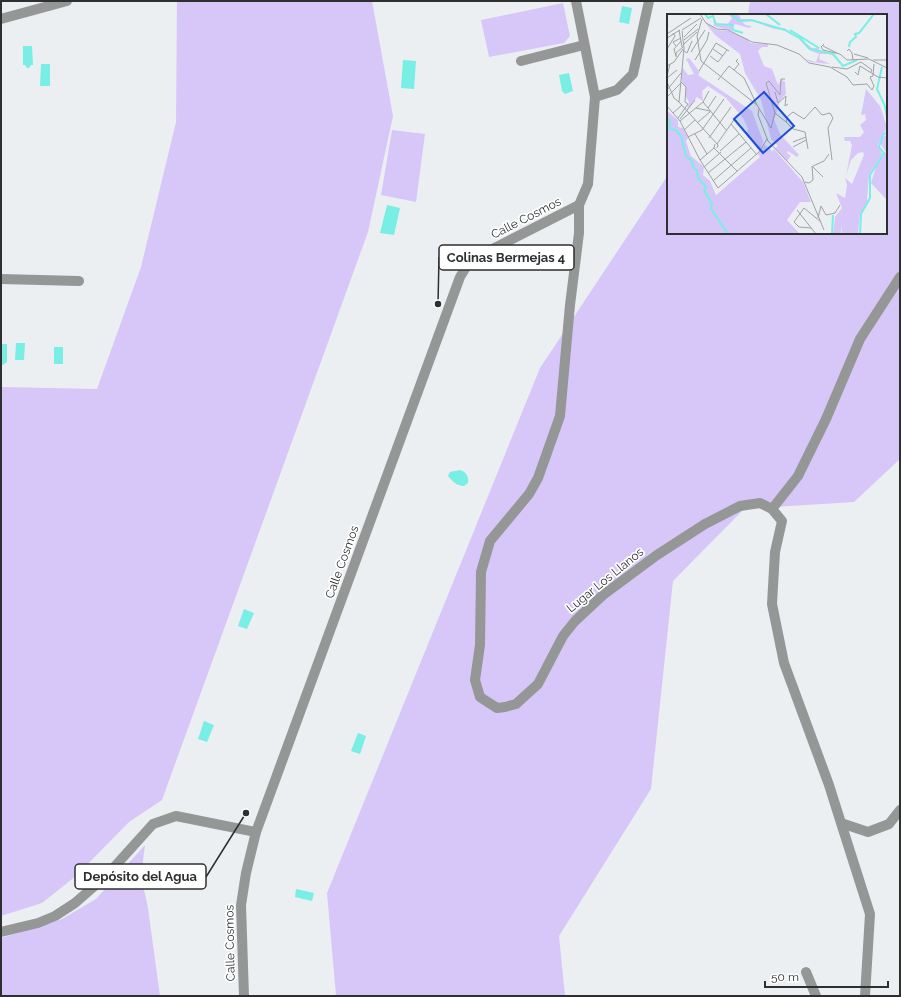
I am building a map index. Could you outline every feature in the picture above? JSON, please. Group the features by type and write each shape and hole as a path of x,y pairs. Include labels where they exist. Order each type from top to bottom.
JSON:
{"street":[{"path":"1,18 67,1"},
{"path":"576,1 595,97 588,184 579,205"},
{"path":"595,97 617,90 632,74 649,1"},
{"path":"521,61 584,46"},
{"name":"Lugar Los Llanos","path":"579,205 579,233 570,305 560,416 538,478 529,494 490,541 481,572 480,646 475,680 480,698 497,708 516,704 538,684 563,636 575,621 609,591 657,555 705,524 740,506 760,503 772,509"},
{"name":"Calle Cosmos","path":"244,996 241,905 246,873 256,832 460,277 468,264 479,256 579,205"},
{"path":"865,996 870,914 829,784 784,663 772,604 775,552 782,521 772,509 798,476 826,419 860,339 900,277"},
{"path":"1,279 79,281"},
{"path":"841,823 868,832 889,824 900,810"},
{"path":"1,932 38,923 55,916 75,904 108,875 153,824 176,816 256,832"},
{"path":"806,972 816,996"}],"shaded area":[{"path":"177,1 372,1 393,116 368,232 162,800 129,822 76,876 42,903 1,916 2,387 97,389 141,267 176,122"},
{"path":"750,1 900,1 900,459 854,502 744,509 673,581 651,789 559,936 565,996 336,996 327,893 540,368 667,177 667,234 887,234 887,14 748,14"},
{"path":"563,3 570,36 564,43 489,57 481,20"},
{"path":"392,130 425,134 416,202 381,195"},
{"path":"145,845 141,876 148,908 160,996 1,996 1,938 62,919 96,899"}],"water":[{"path":"622,6 632,8 629,24 619,22"},
{"path":"23,46 32,46 33,65 29,68 23,65"},
{"path":"403,60 416,61 414,89 401,88"},
{"path":"41,64 50,64 50,86 40,86"},
{"path":"569,73 573,91 565,94 562,91 559,75"},
{"path":"387,205 400,208 394,235 380,233"},
{"path":"16,343 25,343 24,360 15,360"},
{"path":"1,344 7,344 7,362 3,365 1,364"},
{"path":"54,347 63,347 63,364 54,364"},
{"path":"460,470 465,473 468,478 468,483 464,486 455,483 448,476 450,472"},
{"path":"244,609 254,613 247,629 238,626"},
{"path":"204,721 214,725 207,742 198,739"},
{"path":"358,733 366,736 360,754 351,751"},
{"path":"296,889 314,893 312,901 295,897"}],"place":[{"name":"Colinas Bermejas 4","path":"438,304"},
{"name":"Depósito del Agua","path":"246,813"}]}
